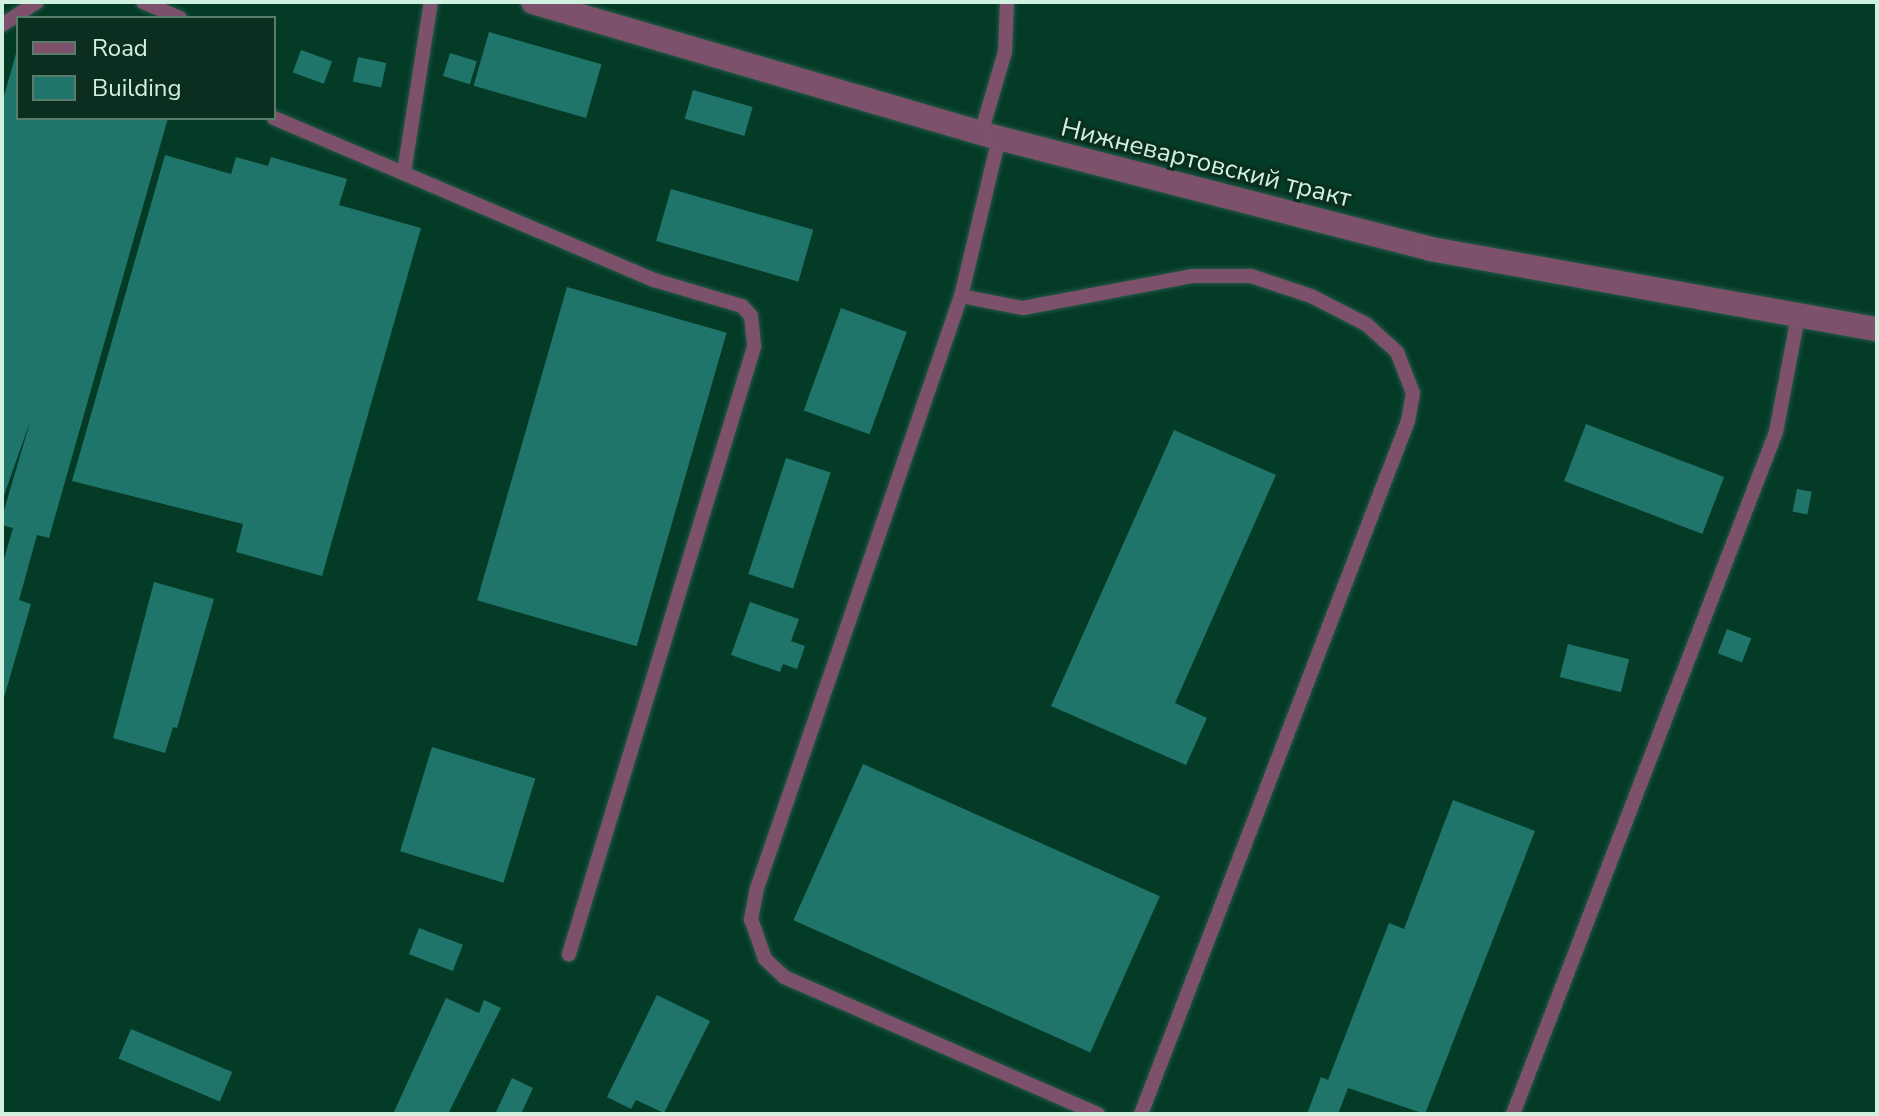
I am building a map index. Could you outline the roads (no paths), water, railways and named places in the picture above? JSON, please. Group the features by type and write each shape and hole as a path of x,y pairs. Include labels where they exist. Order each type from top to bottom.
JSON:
{"street":[{"name":"Нижневартовский тракт","path":"533,2 990,136 1431,249 1877,329"}],"lane":[{"path":"2,25 37,2"},
{"path":"143,2 175,16"},
{"path":"404,172 431,2"},
{"path":"1007,2 1005,52 961,296 801,757 751,919 765,959 784,977 1098,1114"},
{"path":"276,119 654,280 742,306 755,330 569,954"},
{"path":"961,296 1023,308 1193,276 1251,276 1311,296 1366,324 1397,352 1413,393 1408,421 1141,1114"},
{"path":"1513,1114 1776,432 1798,317"}]}
